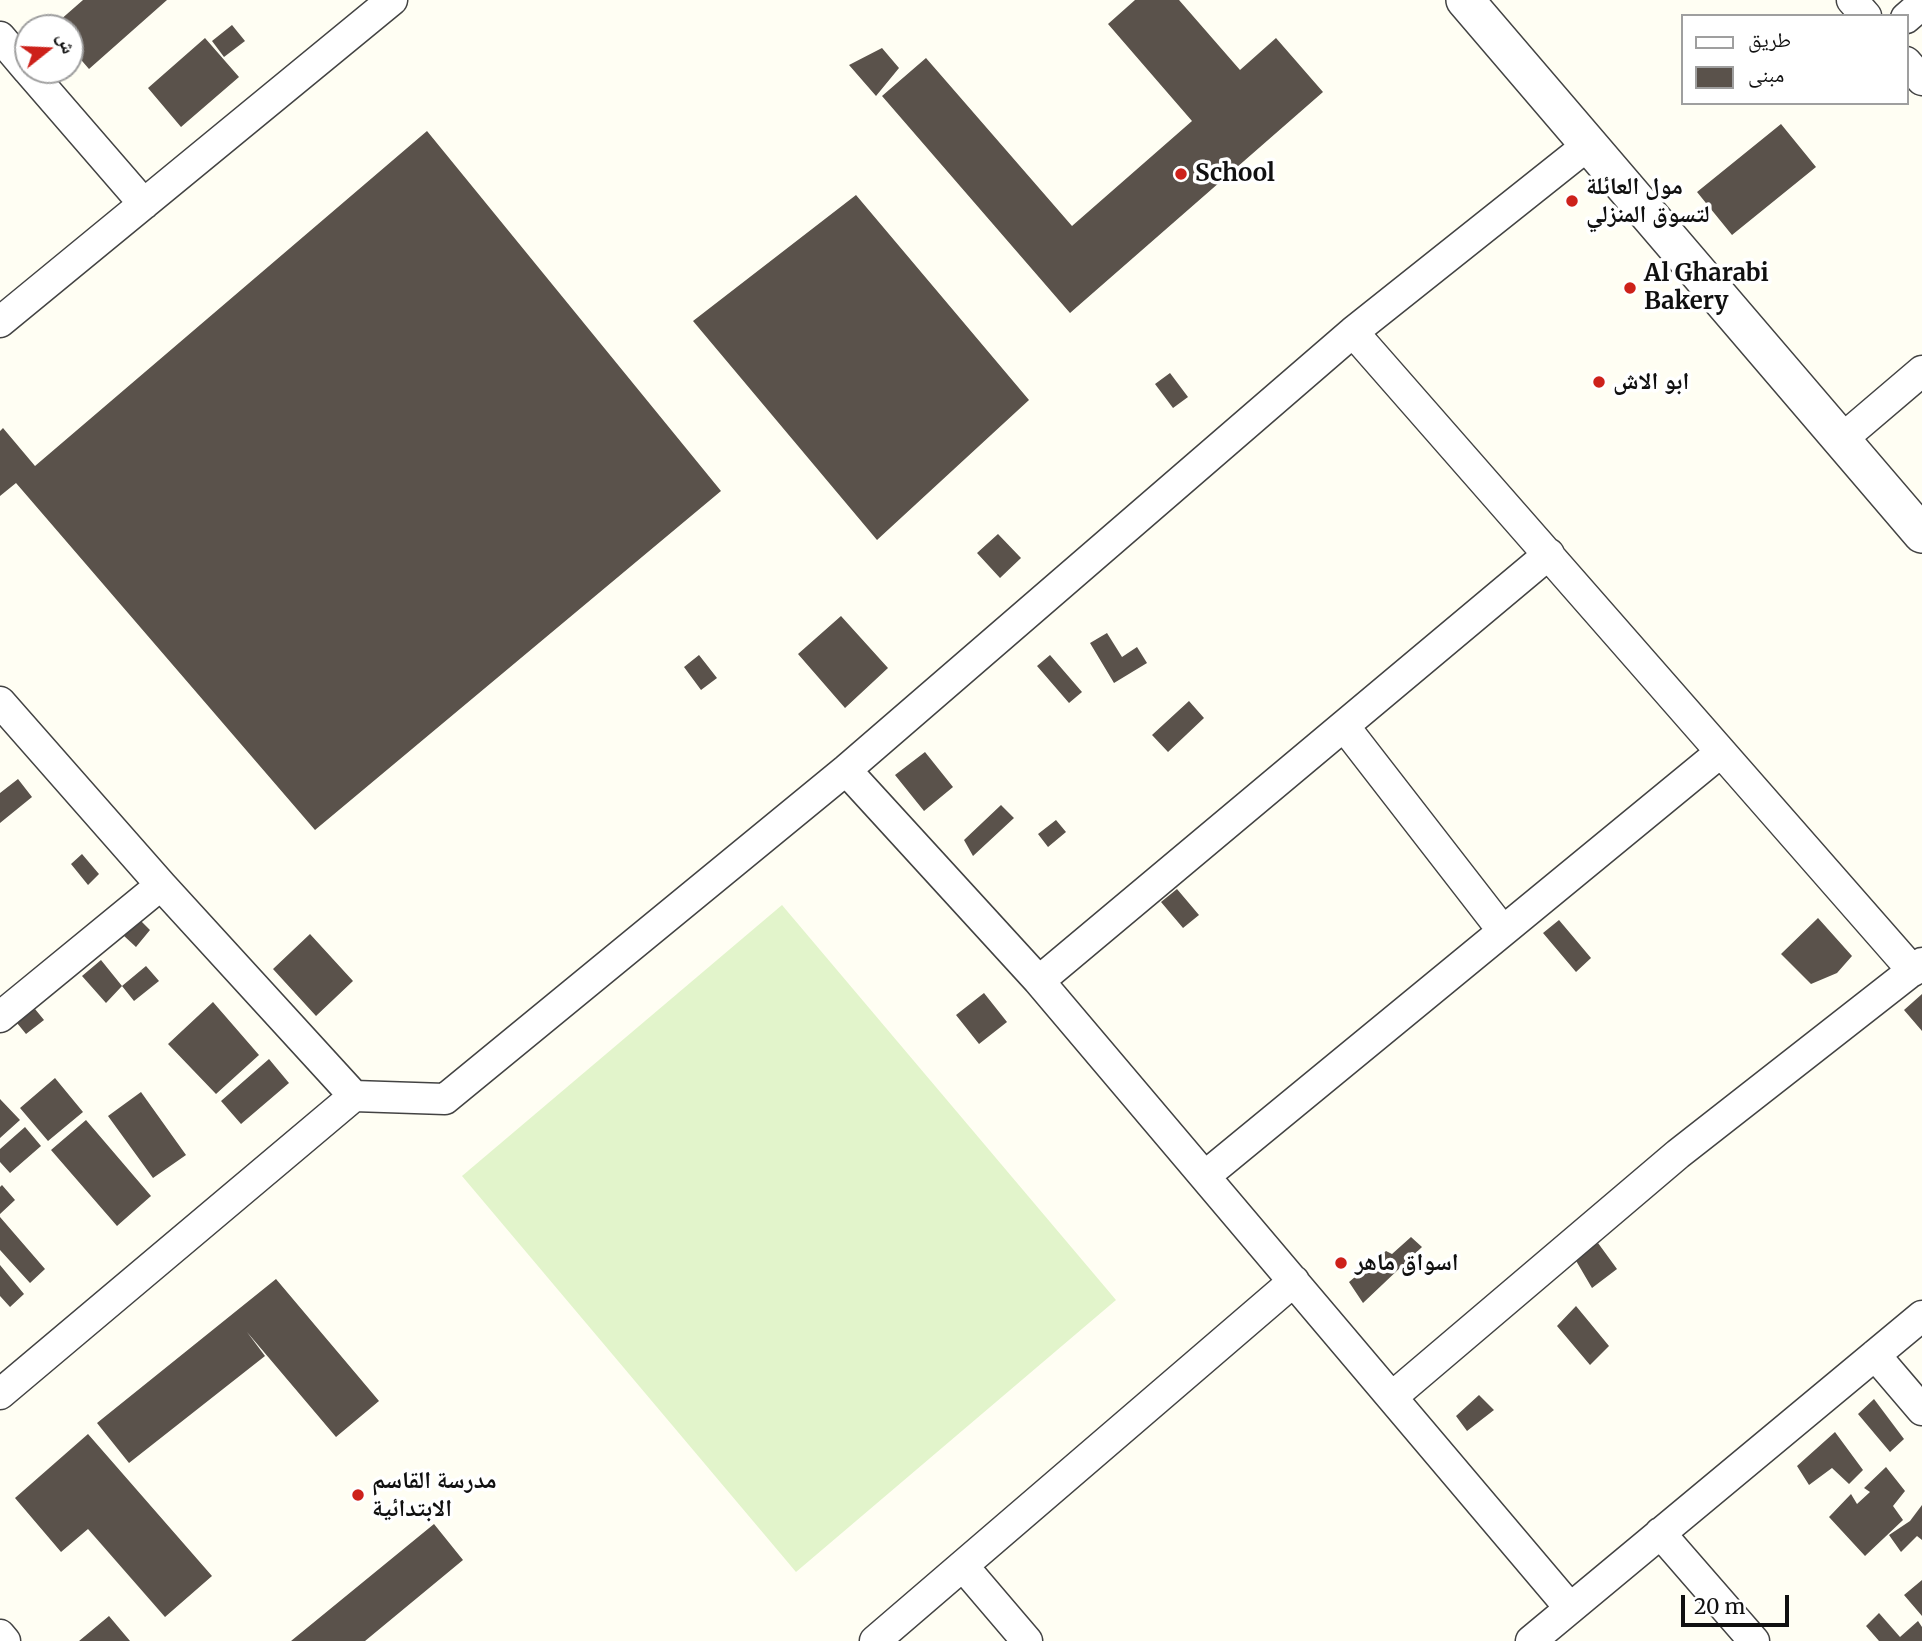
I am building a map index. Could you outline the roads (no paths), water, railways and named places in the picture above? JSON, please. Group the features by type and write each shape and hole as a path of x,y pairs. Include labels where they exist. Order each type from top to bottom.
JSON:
{"street":[{"path":"0,322 144,204 360,10 392,0"},
{"path":"1465,0 1922,534"},
{"path":"1852,0 1864,14"},
{"path":"1908,16 1922,4"},
{"path":"0,37 14,54"},
{"path":"1908,64 1922,80"},
{"path":"40,84 144,204"},
{"path":"0,1394 354,1096 445,1099 846,770 1353,332 1588,145"},
{"path":"1353,332 1721,751 1917,967 1678,1154 1392,1397"},
{"path":"1841,440 1922,371"},
{"path":"1039,981 1549,554"},
{"path":"0,702 161,885 354,1096"},
{"path":"1344,726 1503,931"},
{"path":"1205,1176 1721,751"},
{"path":"846,770 1039,981 1570,1608"},
{"path":"0,1017 161,885"},
{"path":"875,1641 1294,1281"},
{"path":"1531,1641 1922,1316"},
{"path":"1875,1355 1922,1410"},
{"path":"1660,1533 1754,1641"},
{"path":"963,1566 1027,1641"},
{"path":"0,1634 5,1641"}],"place":[{"name":"School","path":"1181,174"},
{"name":"مول العائلة لتسوق المنزلي","path":"1572,201"},
{"name":"Al Gharabi Bakery","path":"1630,288"},
{"name":"ابو الاش","path":"1599,382"},
{"name":"اسواق ماهر","path":"1341,1263"},
{"name":"مدرسة القاسم الابتدائية","path":"358,1495"}]}
